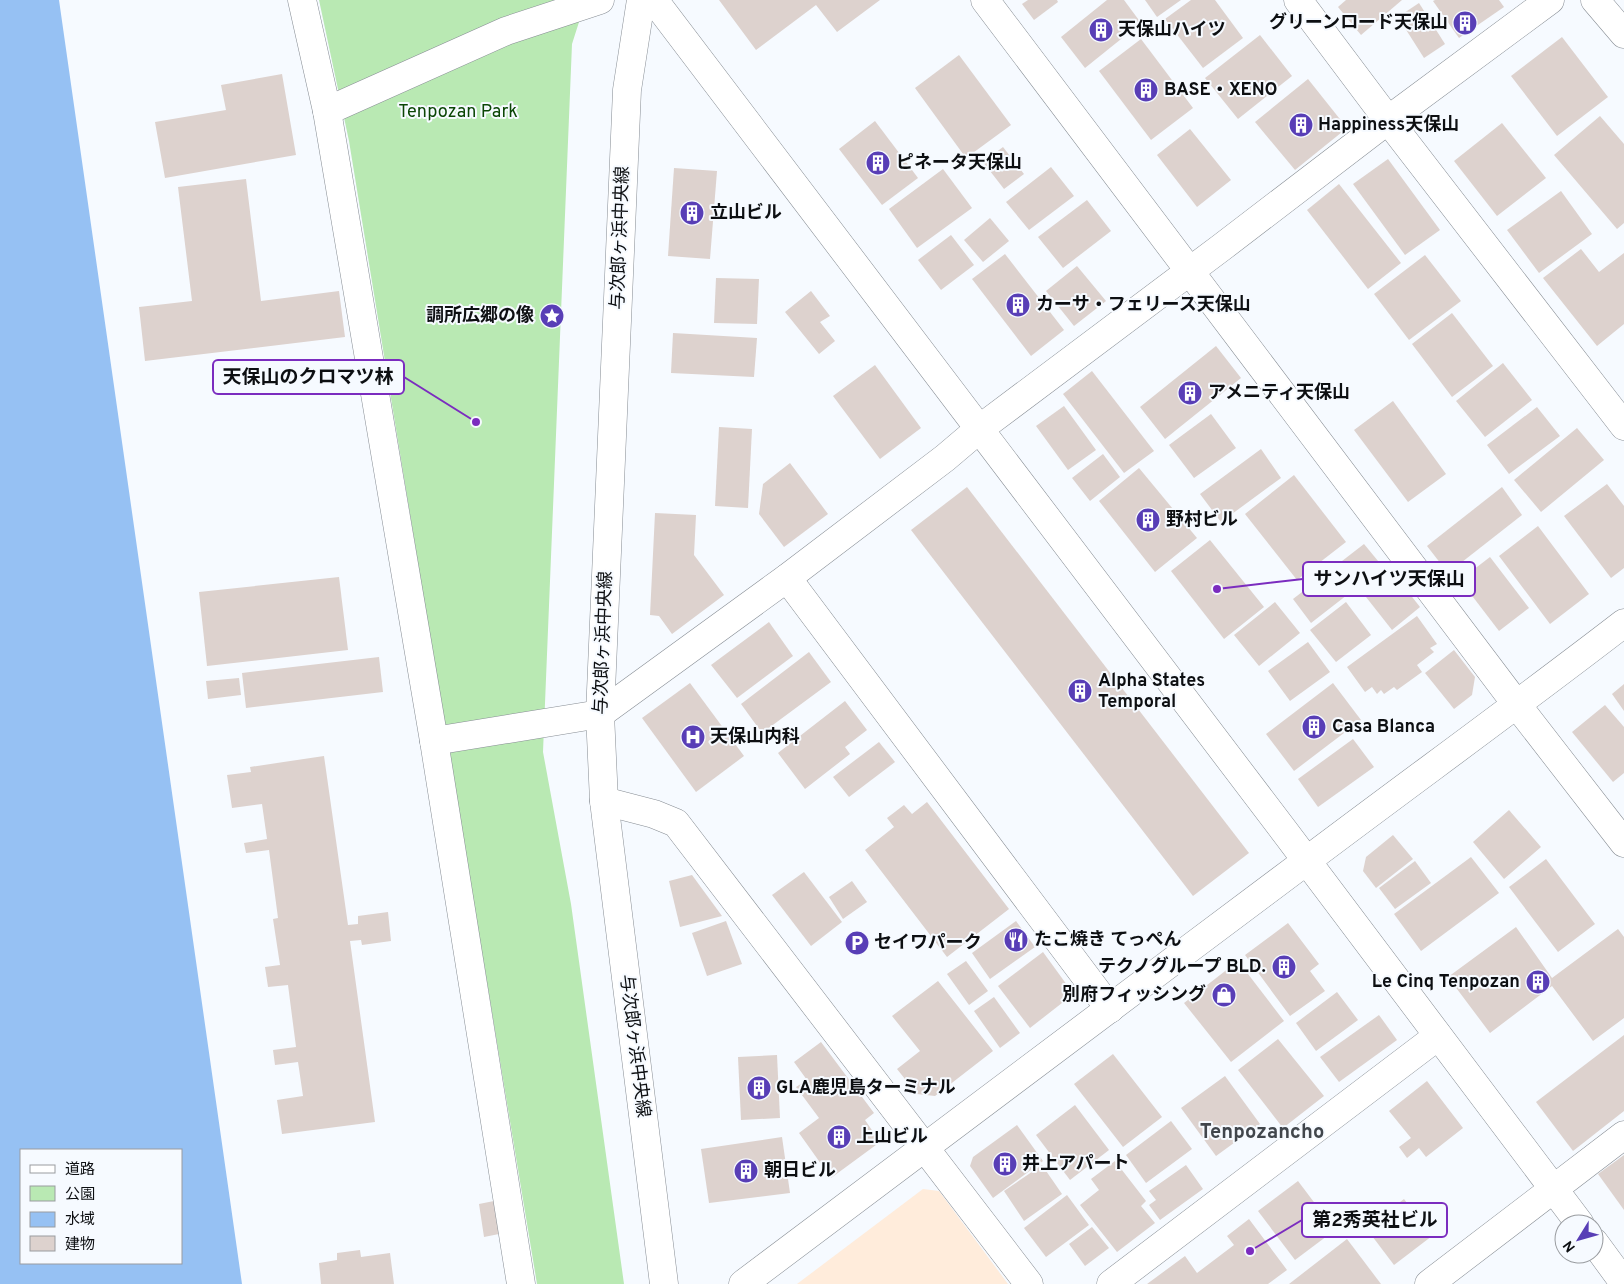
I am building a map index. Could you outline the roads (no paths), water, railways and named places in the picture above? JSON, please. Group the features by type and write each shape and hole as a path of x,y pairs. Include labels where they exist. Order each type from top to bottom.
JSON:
{"street":[{"path":"302,0 327,111 434,741 521,1284"},
{"path":"327,111 506,31 600,0"},
{"name":"与次郎ヶ浜中央線","path":"641,0 628,90 600,714 604,801 664,1284"},
{"path":"654,0 978,430 1307,860 1573,1214"},
{"path":"985,0 1517,705 1624,843"},
{"path":"1298,0 1624,426"},
{"path":"434,741 600,714 787,578 945,458 978,430 1550,0"},
{"path":"1595,0 1624,34"},
{"path":"787,578 1110,1009"},
{"path":"743,1284 1624,623"},
{"path":"604,801 654,814 676,822 1029,1284"},
{"path":"1111,1284 1438,1036"},
{"path":"1429,1284 1624,1135"},
{"path":"1604,1255 1624,1282"}],"water":[{"path":"0,0 59,0 242,1284 0,1284"}],"place":[{"name":"グリーンロード天保山","path":"1465,23"},
{"name":"天保山ハイツ","path":"1101,30"},
{"name":"BASE・XENO","path":"1146,90"},
{"name":"Happiness天保山","path":"1301,125"},
{"name":"ピネータ天保山","path":"878,163"},
{"name":"立山ビル","path":"692,213"},
{"name":"カーサ・フェリース天保山","path":"1018,305"},
{"name":"調所広郷の像","path":"552,316"},
{"name":"アメニティ天保山","path":"1190,393"},
{"name":"天保山のクロマツ林","path":"476,422"},
{"name":"野村ビル","path":"1148,520"},
{"name":"サンハイツ天保山","path":"1217,589"},
{"name":"Alpha States Temporal","path":"1080,691"},
{"name":"Casa Blanca","path":"1314,727"},
{"name":"天保山内科","path":"693,737"},
{"name":"たこ焼き てっぺん","path":"1016,940"},
{"name":"セイワパーク","path":"857,943"},
{"name":"テクノグループ BLD.","path":"1284,967"},
{"name":"Le Cinq Tenpozan","path":"1538,982"},
{"name":"別府フィッシング","path":"1224,995"},
{"name":"GLA鹿児島ターミナル","path":"759,1088"},
{"name":"上山ビル","path":"839,1137"},
{"name":"井上アパート","path":"1005,1164"},
{"name":"朝日ビル","path":"746,1171"},
{"name":"第2秀英社ビル","path":"1250,1251"}],"district":[{"name":"Tenpozancho","path":"1262,1133"}],"park label":[{"name":"Tenpozan Park","path":"458,112"}]}
